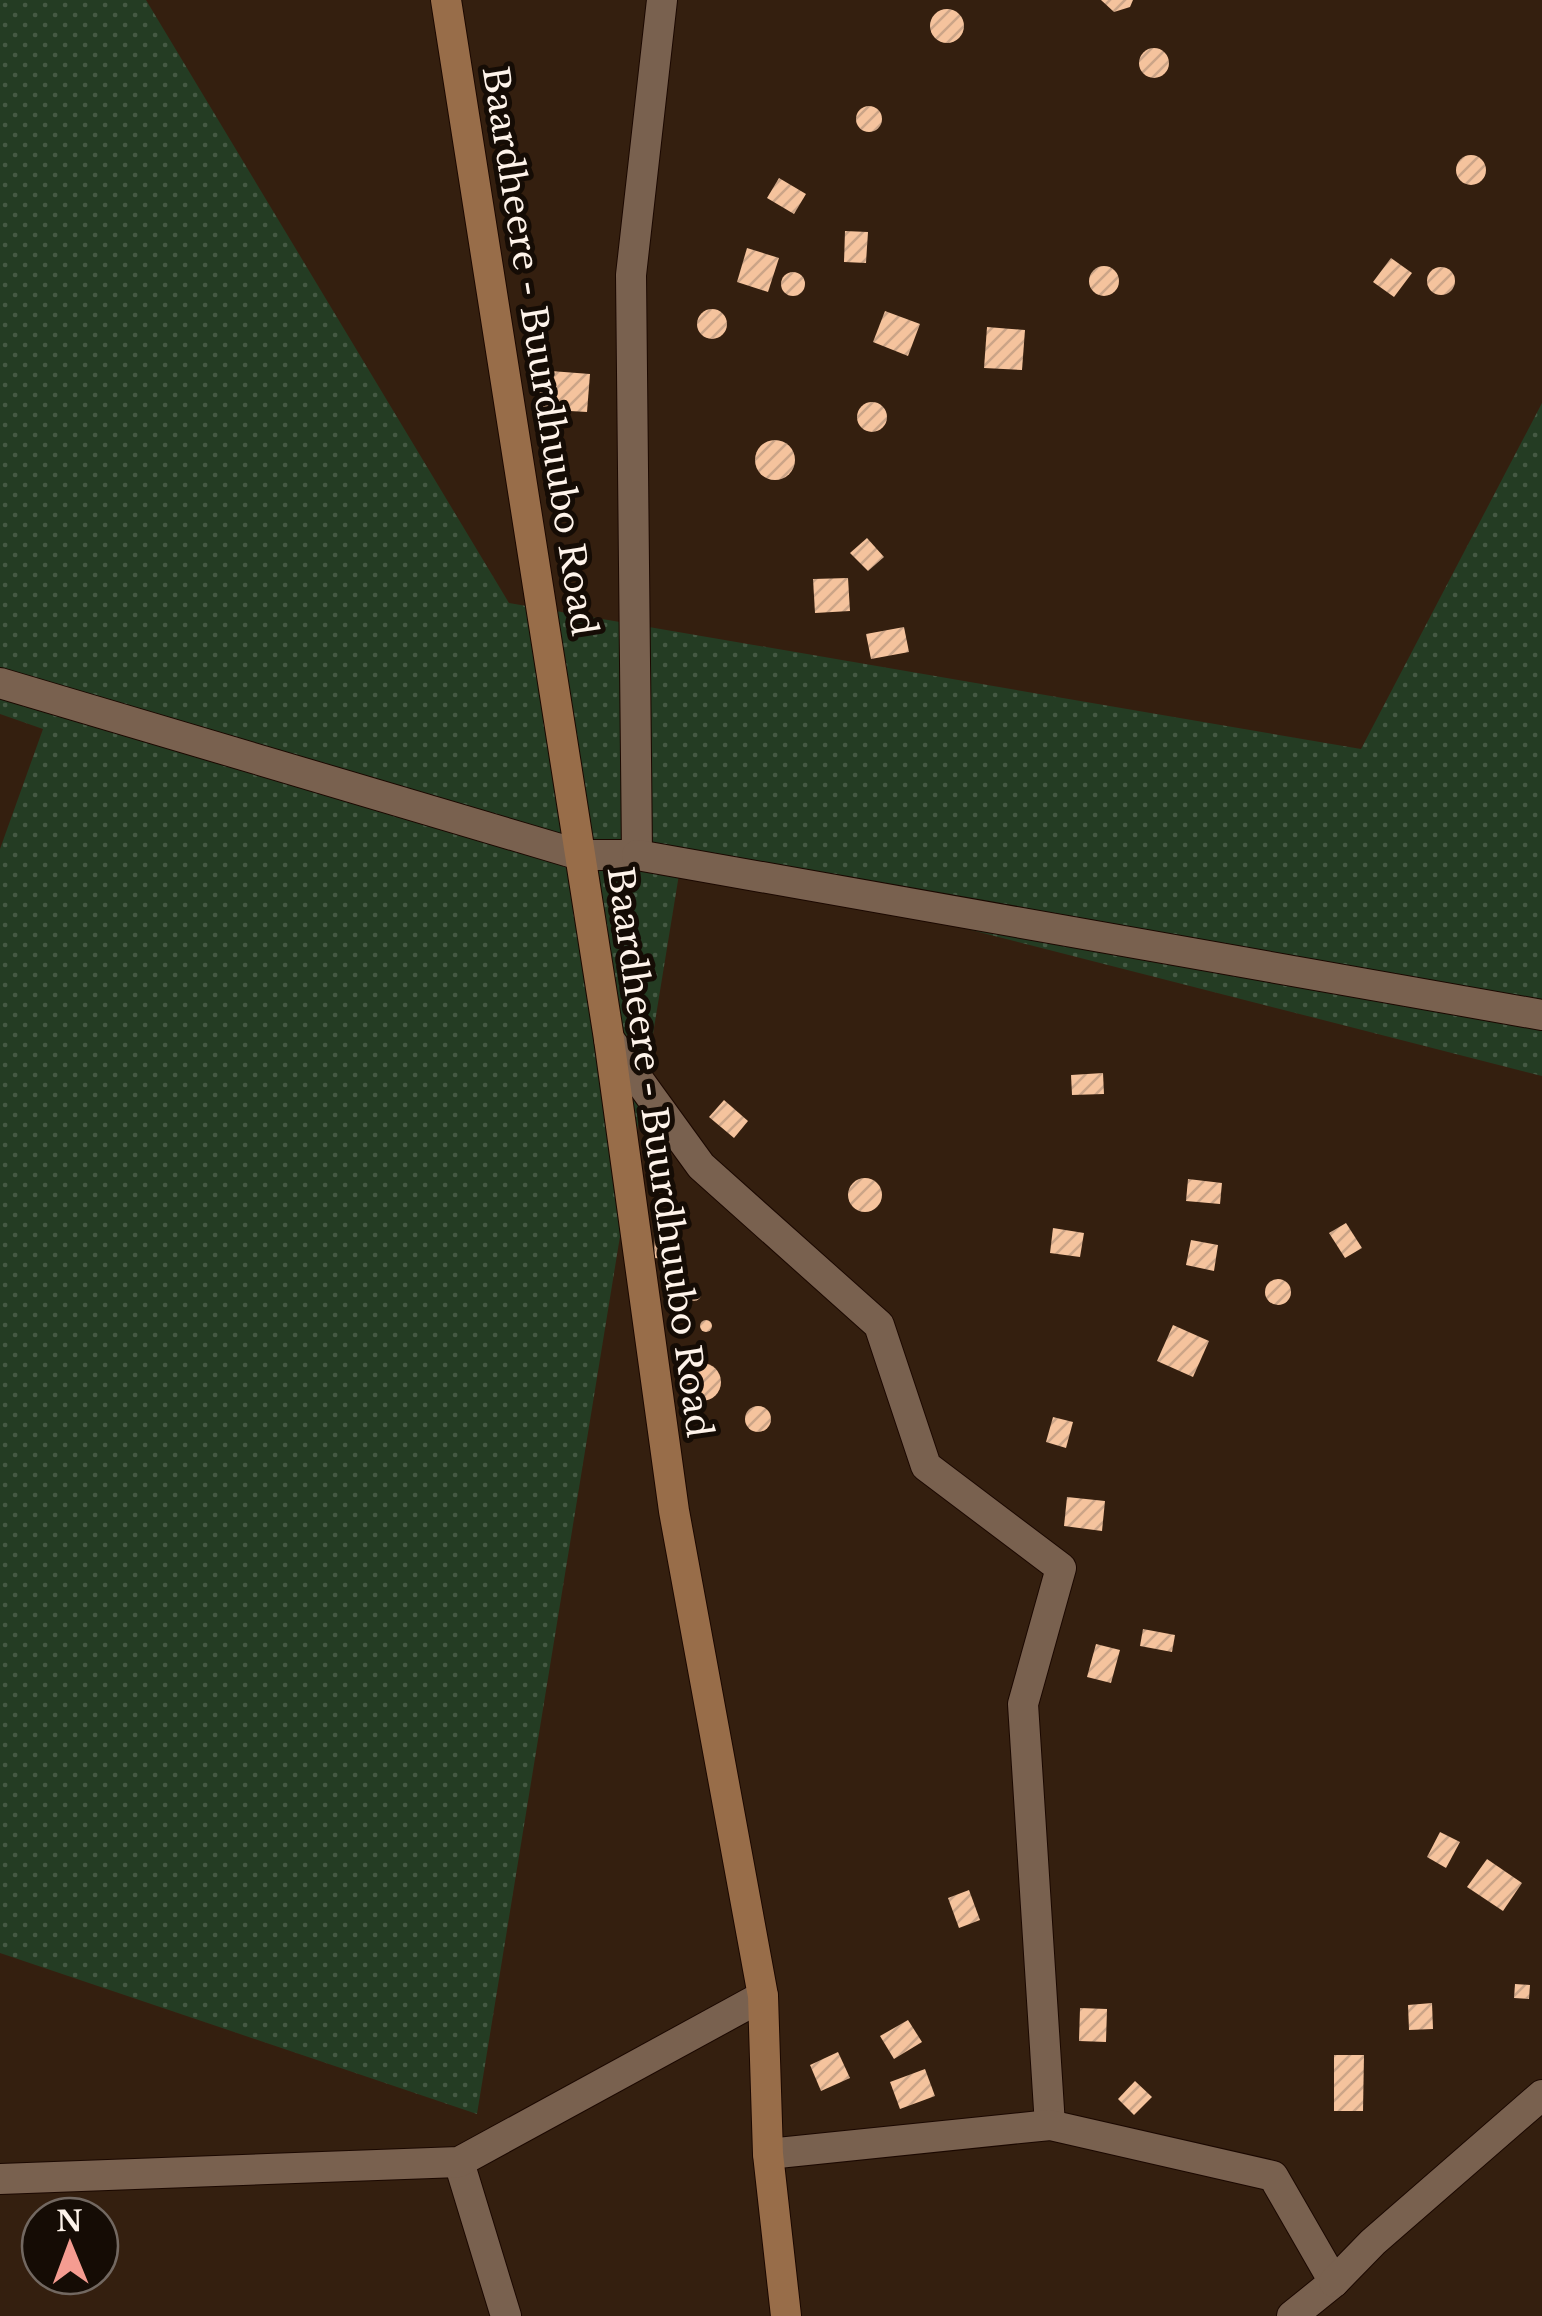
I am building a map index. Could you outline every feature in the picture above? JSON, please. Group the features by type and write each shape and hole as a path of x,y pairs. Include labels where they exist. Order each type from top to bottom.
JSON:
{"main road":[{"name":"Baardheere - Buurdhuubo Road","path":"446,0 610,1040 674,1511 762,1996 768,2154 786,2316"}],"street":[{"path":"637,855 632,275 662,0"},
{"path":"0,682 580,855 637,855 1542,1016"},
{"path":"610,1040 701,1166 879,1326 926,1466 1061,1568 1023,1704 1050,2125"},
{"path":"0,2179 459,2162 762,1996"},
{"path":"1292,2316 1542,2095"},
{"path":"768,2154 1050,2125 1273,2176 1334,2282"},
{"path":"459,2162 506,2316"}],"green space":[{"path":"0,0 146,0 509,603 1361,749 1542,403 1542,1076 682,856 477,2114 0,1953 0,849 43,729 0,714"}],"building":[{"path":"1101,0 1133,0 1130,7 1114,12"},
{"path":"947,9 959,14 964,26 959,38 947,43 935,38 930,26 935,14"},
{"path":"1154,48 1165,52 1169,63 1165,74 1154,78 1143,74 1139,63 1143,52"},
{"path":"869,106 879,109 879,129 869,132 859,129 856,119 859,109"},
{"path":"1471,155 1482,159 1486,170 1482,181 1471,185 1460,181 1456,170 1460,159"},
{"path":"779,178 806,194 794,214 767,198"},
{"path":"845,231 868,232 866,263 844,262"},
{"path":"747,248 779,258 768,292 737,282"},
{"path":"1391,258 1412,273 1394,297 1373,282"},
{"path":"1104,266 1114,271 1119,281 1114,291 1104,296 1094,291 1089,281 1094,271"},
{"path":"1441,267 1451,271 1455,281 1451,291 1441,295 1431,291 1427,281 1431,271"},
{"path":"793,272 802,275 802,293 793,296 784,293 781,284 784,275"},
{"path":"712,309 723,313 727,324 723,335 712,339 701,335 697,324 701,313"},
{"path":"885,311 920,324 908,356 873,342"},
{"path":"987,327 1025,330 1022,370 984,368"},
{"path":"538,370 590,374 587,412 535,409"},
{"path":"872,402 883,406 887,417 883,428 872,432 861,428 857,417 861,406"},
{"path":"775,440 789,446 795,460 789,474 775,480 761,474 755,460 761,446"},
{"path":"867,538 884,557 868,571 850,553"},
{"path":"848,578 850,611 815,613 813,579"},
{"path":"904,627 909,652 871,659 866,634"},
{"path":"1103,1073 1104,1094 1072,1095 1071,1075"},
{"path":"724,1100 748,1121 734,1138 709,1117"},
{"path":"865,1178 877,1183 882,1195 877,1207 865,1212 853,1207 848,1195 853,1183"},
{"path":"1188,1179 1222,1183 1220,1204 1186,1201"},
{"path":"1346,1223 1362,1248 1345,1258 1329,1233"},
{"path":"1053,1228 1084,1233 1080,1257 1050,1253"},
{"path":"655,1233 671,1234 669,1259 654,1258"},
{"path":"1191,1240 1218,1245 1214,1271 1186,1265"},
{"path":"1278,1279 1287,1283 1291,1292 1287,1301 1278,1305 1269,1301 1265,1292 1269,1283"},
{"path":"694,1287 701,1294 694,1301 687,1294"},
{"path":"701,1321 711,1321 711,1331 701,1331"},
{"path":"1173,1325 1209,1341 1193,1377 1157,1361"},
{"path":"702,1363 715,1369 721,1382 715,1395 702,1401 689,1395 683,1382 689,1369"},
{"path":"758,1406 768,1409 768,1429 758,1432 748,1429 745,1419 748,1409"},
{"path":"1053,1417 1073,1422 1066,1448 1046,1442"},
{"path":"1067,1497 1105,1501 1102,1531 1064,1526"},
{"path":"1143,1629 1175,1635 1172,1652 1140,1646"},
{"path":"1096,1644 1120,1650 1111,1683 1087,1677"},
{"path":"1440,1832 1460,1842 1446,1868 1427,1857"},
{"path":"1487,1859 1522,1883 1503,1911 1467,1887"},
{"path":"969,1890 980,1920 959,1928 948,1898"},
{"path":"1515,1984 1530,1985 1529,1999 1514,1998"},
{"path":"1432,2003 1433,2029 1409,2030 1408,2005"},
{"path":"1080,2008 1107,2009 1106,2042 1079,2041"},
{"path":"908,2020 922,2042 894,2059 880,2036"},
{"path":"838,2052 850,2078 821,2091 810,2065"},
{"path":"1334,2055 1364,2055 1363,2111 1334,2111"},
{"path":"925,2069 935,2096 900,2109 890,2082"},
{"path":"1135,2081 1152,2097 1134,2115 1118,2099"}]}
